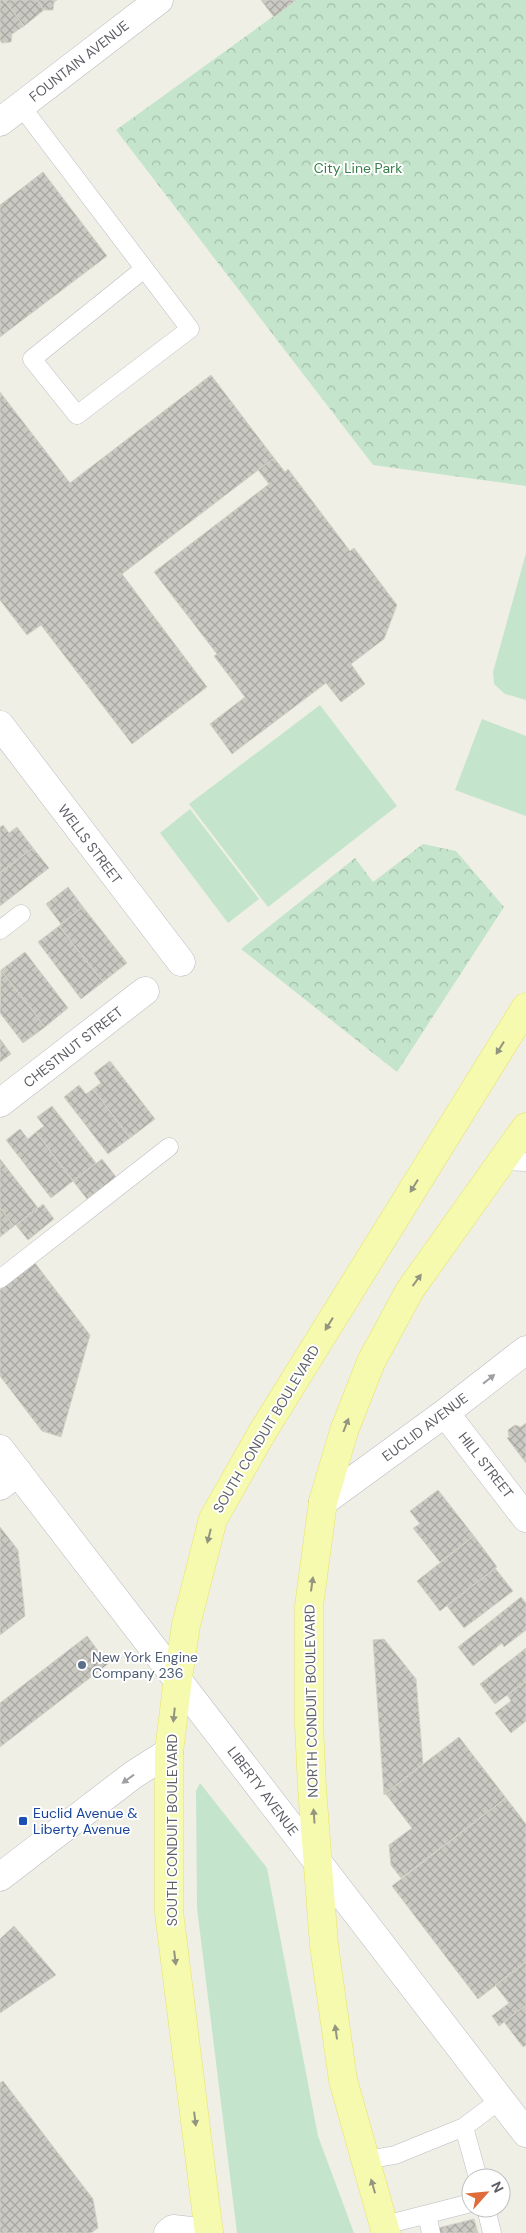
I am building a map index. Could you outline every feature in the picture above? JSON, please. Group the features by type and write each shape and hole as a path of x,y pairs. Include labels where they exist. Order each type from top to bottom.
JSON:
{"main road":[{"name":"SOUTH CONDUIT BOULEVARD","path":"209,2233 169,1912 170,1752 178,1678 186,1625 213,1519 263,1430 526,1007"},
{"name":"NORTH CONDUIT BOULEVARD","path":"386,2229 343,2080 324,1945 309,1724 309,1606 323,1502 344,1431 371,1362 410,1290 514,1162 526,1127"}],"street":[{"name":"FOUNTAIN AVENUE","path":"10,114 159,0"},
{"name":"WELLS STREET","path":"0,725 181,962"},
{"name":"CHESTNUT STREET","path":"0,1103 145,991"},
{"name":"EUCLID AVENUE","path":"323,1502 445,1413 526,1350"},
{"name":"HILL STREET","path":"445,1413 526,1518"},
{"name":"LIBERTY AVENUE","path":"0,1449 9,1479 178,1678 318,1864 526,2133"},
{"path":"0,1877 133,1775 170,1752"},
{"path":"168,2233 173,2229 209,2233"}],"lane":[{"path":"10,114 144,269 190,329 77,416 32,359 144,269"},
{"path":"0,930 21,914"},
{"path":"0,1279 169,1147"},
{"path":"366,2160 395,2156 464,2127 500,2100"},
{"path":"464,2127 475,2168"},
{"path":"386,2229 461,2206"},
{"path":"427,2215 431,2233"}],"green space":[{"name":"City Line Park","path":"296,0 526,0 526,486 373,465 116,130"},
{"path":"526,553 526,700 505,694 494,684 493,672"},
{"path":"320,705 397,806 268,907 189,804"},
{"path":"482,719 526,736 526,816 455,790"},
{"path":"190,809 259,899 228,923 160,833"},
{"path":"423,844 456,851 504,907 397,1072 241,949 355,858 373,882"},
{"path":"200,1783 267,1868 318,2136 354,2233 237,2233 197,1908 196,1791"}],"building":[{"path":"0,0 4,0 24,26 12,34 11,42 2,43 0,40"},
{"path":"4,0 37,0 44,10 24,26"},
{"path":"37,0 57,0 54,2 53,10 44,10"},
{"path":"261,0 296,0 274,17"},
{"path":"43,172 107,256 0,337 0,205"},
{"path":"211,375 274,458 122,574 207,687 132,744 41,625 27,635 0,600 0,392 70,483"},
{"path":"274,458 285,472 288,469 350,551 354,548 397,605 384,639 351,664 365,684 341,702 326,683 232,754 210,724 245,697 214,656 217,654 154,572 269,484 258,470"},
{"path":"3,825 9,833 17,827 33,848 0,873 0,827"},
{"path":"33,848 49,868 0,906 0,873"},
{"path":"68,887 83,907 61,924 46,904"},
{"path":"83,907 127,963 103,982 59,926"},
{"path":"59,926 103,982 81,999 38,942"},
{"path":"25,952 68,1008 45,1027 1,970"},
{"path":"1,970 45,1027 23,1043 0,1013"},
{"path":"0,1039 11,1054 0,1062"},
{"path":"110,1061 155,1119 130,1138 93,1089 101,1083 94,1073"},
{"path":"79,1085 86,1094 93,1089 130,1138 108,1154 64,1097"},
{"path":"52,1106 96,1163 73,1181 36,1132 44,1126 37,1117"},
{"path":"20,1129 28,1139 36,1132 73,1181 51,1198 6,1140"},
{"path":"0,1159 38,1208 14,1226 0,1208"},
{"path":"102,1159 116,1177 87,1199 73,1181"},
{"path":"43,1204 54,1219 28,1240 16,1225"},
{"path":"0,1208 14,1226 0,1237"},
{"path":"35,1263 90,1335 61,1437 42,1431 0,1376 0,1290"},
{"path":"526,1423 526,1463 507,1438 509,1437 508,1430 515,1425 521,1427"},
{"path":"438,1490 474,1536 440,1562 413,1528 420,1524 410,1511"},
{"path":"0,1527 18,1550 25,1616 0,1635"},
{"path":"474,1536 497,1567 440,1611 417,1581"},
{"path":"495,1568 513,1591 464,1628 447,1606"},
{"path":"521,1597 526,1603 526,1630 504,1647 502,1643 473,1666 458,1647"},
{"path":"87,1636 108,1664 0,1747 0,1703"},
{"path":"384,1639 416,1679 423,1764 384,1795 373,1640"},
{"path":"526,1648 526,1681 495,1704 480,1684"},
{"path":"526,1681 526,1721 511,1733 495,1713 511,1701 507,1695"},
{"path":"459,1737 506,1798 401,1878 391,1865 389,1845 412,1828 385,1793"},
{"path":"506,1798 526,1824 526,1962 478,1999 392,1886"},
{"path":"14,1926 56,1975 0,2013 0,1939"},
{"path":"526,1962 526,2005 499,2026 492,2016 509,2003 495,1985"},
{"path":"526,2005 526,2045 523,2047 504,2022"},
{"path":"3,2081 93,2199 98,2228 91,2233 0,2233 0,2083"},
{"path":"474,2219 478,2233 439,2233 438,2228"}],"place":[{"name":"New York Engine Company 236","path":"82,1665"},
{"name":"Euclid Avenue & Liberty Avenue","path":"23,1821"}]}
